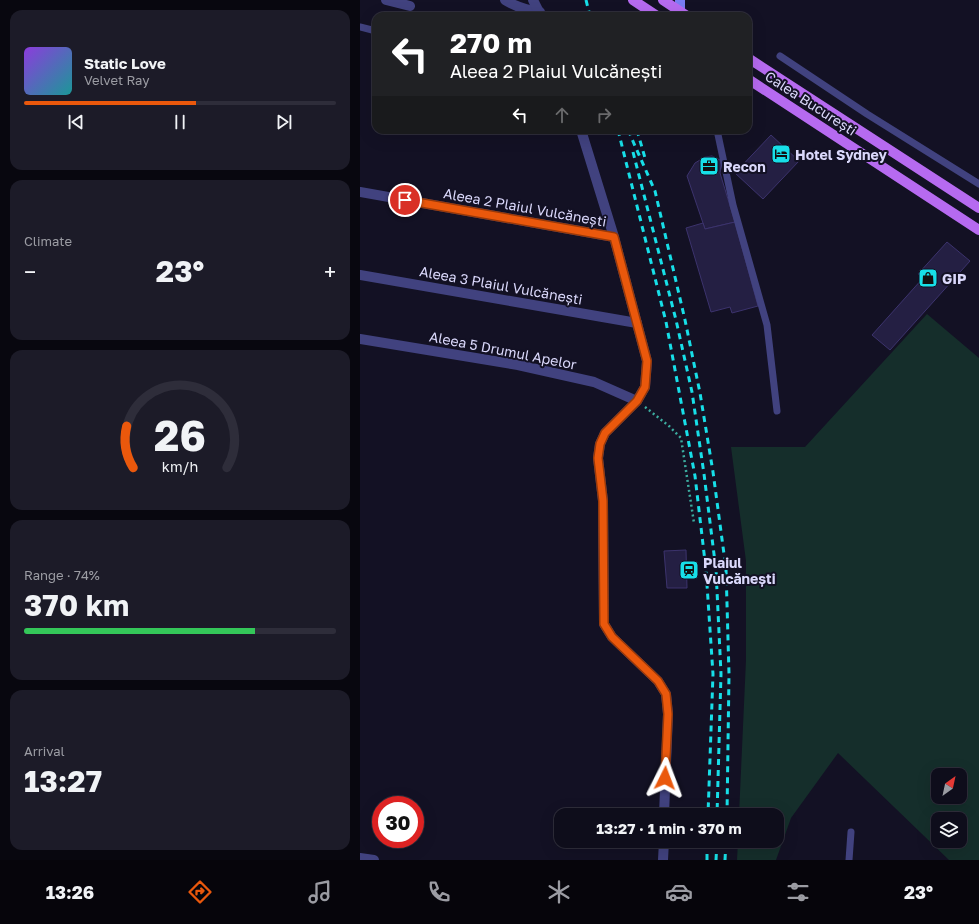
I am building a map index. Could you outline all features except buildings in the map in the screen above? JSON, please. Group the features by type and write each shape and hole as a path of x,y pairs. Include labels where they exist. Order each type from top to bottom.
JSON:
{"main road":[{"path":"633,0 651,12"},
{"path":"663,0 678,12"},
{"name":"Calea București","path":"752,61 979,208"},
{"name":"Calea București","path":"752,82 979,230"}],"street":[{"path":"386,0 410,6"},
{"path":"505,0 515,6 533,12"},
{"path":"533,0 539,12"},
{"path":"680,0 681,12"},
{"path":"582,134 614,237 647,361 645,387 637,401 605,433 600,444 598,458 603,501 604,624 612,637 658,681 666,694 668,714 664,808"},
{"name":"Aleea 2 Plaiul Vulcănești","path":"360,192 614,237"},
{"name":"Aleea 3 Plaiul Vulcănești","path":"360,274 637,323"},
{"name":"Aleea 5 Drumul Apelor","path":"360,339 518,365 594,382 637,401"},
{"path":"664,848 664,860"},
{"path":"360,858 374,860"}],"lane":[{"path":"360,27 372,30"},
{"path":"780,56 867,114 979,184"},
{"path":"718,134 733,205 767,326 777,411"},
{"path":"849,860 851,832"}],"path":[{"path":"637,401 669,426 681,438 694,523"}],"green space":[{"path":"927,314 979,358 979,860 949,860 937,848 967,848 967,812 931,812 931,843 838,753 791,818 784,838 784,808 739,808 746,660 746,561 731,447 805,447"},
{"path":"738,848 780,848 776,860 737,860"}],"railway":[{"path":"586,0 589,12"},
{"path":"619,134 666,322 695,476 706,570 713,674 708,808"},
{"path":"630,134 655,191 685,320 700,393 713,472 726,569 729,674 727,808"},
{"path":"638,134 645,158"},
{"path":"633,152 676,320 692,392 704,474 716,570 721,674 717,808"},
{"path":"707,848 707,860"},
{"path":"716,860 717,848"},
{"path":"725,860 726,848"}],"place":[{"name":"Hotel Sydney","path":"781,154"},
{"name":"Recon","path":"709,166"},
{"name":"GIP","path":"928,278"},
{"name":"Plaiul Vulcănești","path":"689,570"}],"route":[{"path":"405,200 614,237 647,361 645,387 637,401 605,433 600,444 598,458 603,501 604,624 612,637 658,681 666,694 668,714 665,778"}]}
